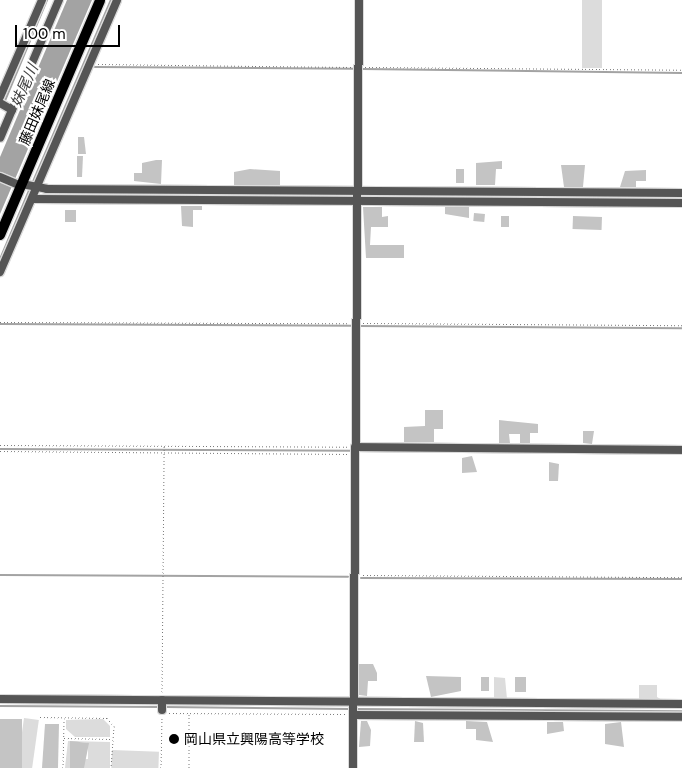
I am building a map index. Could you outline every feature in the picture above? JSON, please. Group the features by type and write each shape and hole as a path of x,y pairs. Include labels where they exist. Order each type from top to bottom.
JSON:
{"main road":[{"name":"藤田妹尾線","path":"0,235 29,189 100,0"}],"street":[{"path":"0,97 42,0"},
{"path":"0,138 6,106 58,0"},
{"path":"0,272 29,189 89,64 117,0"},
{"path":"353,768 359,0"},
{"path":"0,177 29,189 682,203"},
{"path":"356,197 682,193"},
{"path":"355,451 682,450"},
{"path":"0,699 162,708 682,717"},
{"path":"352,710 682,704"}],"path":[{"path":"89,64 682,70"},
{"path":"0,322 682,325"},
{"path":"0,445 355,451"},
{"path":"161,768 164,447"},
{"path":"0,451 355,451"},
{"path":"354,575 682,577"},
{"path":"162,708 190,713 352,710"},
{"path":"189,768 190,713"},
{"path":"40,717 107,718 114,726 111,739 111,768"},
{"path":"63,768 64,718"},
{"path":"63,738 111,739"}],"shaded area":[{"name":"妹尾川","path":"67,0 92,0 0,214 0,157"},
{"path":"582,0 602,0 602,68 582,68"},
{"path":"494,677 505,678 507,699 494,700"},
{"path":"639,685 657,685 657,697 664,701 639,701"},
{"path":"24,718 39,720 32,768 17,768"},
{"path":"103,719 110,726 110,737 75,737 66,729 66,720"},
{"path":"68,741 70,741 70,760 88,759 88,743 71,741 110,742 110,768 65,768"},
{"path":"112,750 159,752 158,768 111,768"}],"building":[{"path":"78,137 84,137 86,154 78,154"},
{"path":"77,156 83,156 82,177 77,177"},
{"path":"162,160 161,184 134,181 134,173 142,173 142,163"},
{"path":"502,161 502,169 496,169 495,185 476,185 476,163"},
{"path":"561,165 585,165 583,187 564,187"},
{"path":"250,169 280,171 280,185 234,185 234,172"},
{"path":"456,169 464,169 464,183 456,183"},
{"path":"646,170 646,181 636,181 636,187 620,187 625,171"},
{"path":"181,206 202,206 202,210 193,210 193,227 182,226"},
{"path":"363,207 382,207 382,217 388,216 388,227 371,227 370,245 404,245 404,258 366,258"},
{"path":"445,207 469,207 469,218 445,214"},
{"path":"65,210 76,210 76,222 65,222"},
{"path":"474,213 485,214 484,222 473,221"},
{"path":"501,216 509,216 509,227 501,227"},
{"path":"573,216 602,217 602,230 573,229"},
{"path":"425,410 443,410 443,429 434,429 434,442 404,442 404,427 425,426"},
{"path":"499,420 538,424 538,433 530,433 530,443 520,443 520,434 509,434 510,443 499,443"},
{"path":"583,431 594,431 592,444 583,443"},
{"path":"472,456 477,472 462,473 462,458"},
{"path":"549,462 559,464 558,481 549,481"},
{"path":"359,664 373,664 377,673 377,681 368,681 367,696 359,695"},
{"path":"426,676 461,677 461,691 431,697"},
{"path":"481,677 489,677 489,691 481,691"},
{"path":"515,677 526,677 526,692 515,692"},
{"path":"0,719 22,719 22,768 0,768"},
{"path":"361,721 367,721 371,730 370,746 359,747"},
{"path":"415,721 423,723 424,742 414,742"},
{"path":"466,721 487,722 493,742 476,740 476,729 466,729"},
{"path":"547,722 563,722 564,731 547,734"},
{"path":"621,722 624,747 605,744 605,724"},
{"path":"45,724 59,724 58,768 42,768"},
{"path":"70,741 89,743 84,768 70,768"}],"waterway":[{"path":"4,103 47,0"},
{"path":"32,184 111,0"},
{"path":"95,67 355,69"},
{"path":"362,69 682,73"},
{"path":"0,259 30,188"},
{"path":"264,197 355,197"},
{"path":"359,197 682,198"},
{"path":"0,324 352,326"},
{"path":"359,326 682,328"},
{"path":"0,449 352,451"},
{"path":"358,451 503,452"},
{"path":"0,575 348,577"},
{"path":"361,578 682,579"},
{"path":"0,706 160,707"},
{"path":"165,707 350,709"},
{"path":"349,709 349,768"},
{"path":"355,709 682,711"}],"place":[{"name":"岡山県立興陽高等学校","path":"174,739"}]}
